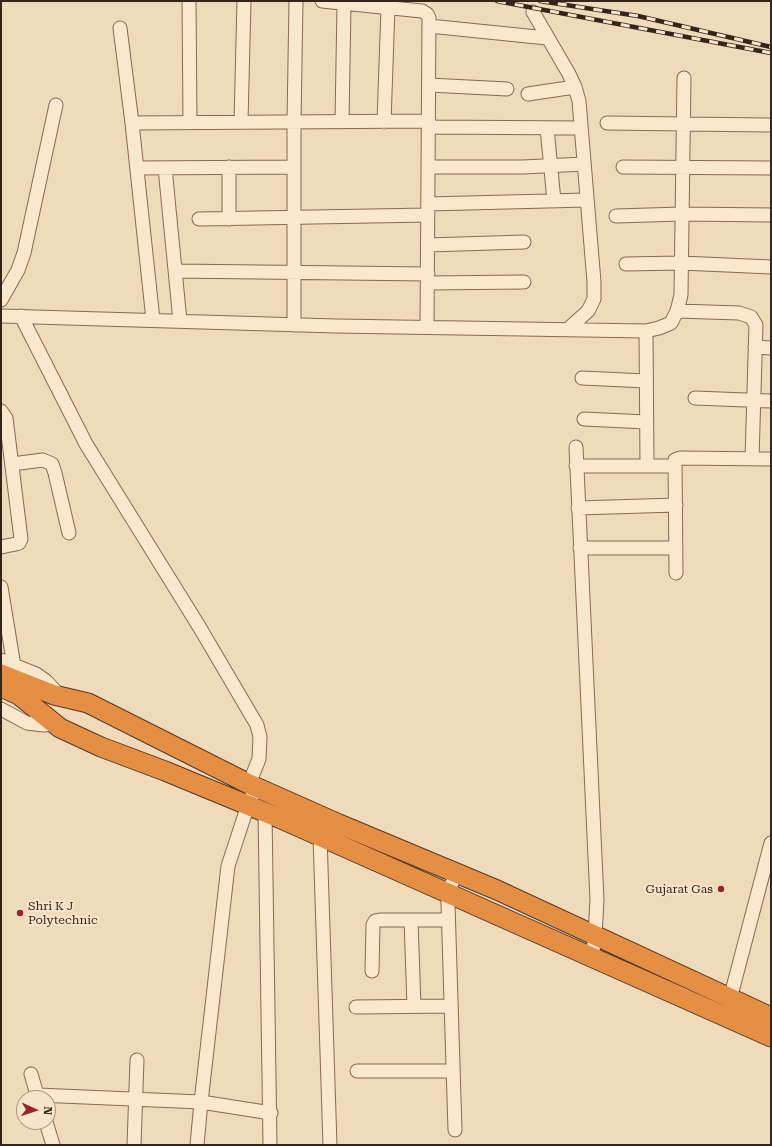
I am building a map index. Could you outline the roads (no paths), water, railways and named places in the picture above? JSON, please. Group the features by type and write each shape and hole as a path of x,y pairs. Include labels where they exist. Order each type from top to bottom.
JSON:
{"highway":[{"path":"8,670 23,690 55,724 101,748 165,771 256,808 771,1037"},
{"path":"1,687 60,696 88,703 252,785 339,824 456,873 771,1017"}],"street":[{"path":"189,1 190,122"},
{"path":"241,122 244,1"},
{"path":"294,325 294,122 296,1"},
{"path":"322,1 422,11 427,14 429,18 427,327"},
{"path":"342,122 344,4"},
{"path":"384,122 388,8"},
{"path":"533,12 575,87 579,101 594,282 594,299 588,311 568,329"},
{"path":"429,26 547,38"},
{"path":"120,28 137,168 152,320"},
{"path":"1,316 294,325 646,331 659,328 671,323 677,311 681,295 684,78"},
{"path":"429,85 507,89"},
{"path":"528,94 575,87"},
{"path":"1,300 18,270 24,253 56,105"},
{"path":"132,123 384,122 581,128"},
{"path":"607,123 768,125"},
{"path":"547,128 554,201"},
{"path":"428,167 551,166 584,164"},
{"path":"623,166 769,168"},
{"path":"229,167 229,219"},
{"path":"137,168 294,167"},
{"path":"165,168 180,321"},
{"path":"199,219 294,218 587,200"},
{"path":"616,216 682,214 771,215"},
{"path":"428,245 524,242"},
{"path":"626,264 681,263 771,267"},
{"path":"175,271 294,273 524,282"},
{"path":"677,311 739,314 751,317 756,325 752,459"},
{"path":"21,316 86,444 200,628 257,725 260,737 259,759 252,785 256,808 271,1113 270,1145"},
{"path":"646,331 647,466"},
{"path":"756,347 771,348"},
{"path":"582,378 646,381"},
{"path":"695,398 771,401"},
{"path":"1,411 6,418 21,539 19,543 1,548"},
{"path":"584,419 646,422"},
{"path":"576,447 597,900 592,957"},
{"path":"676,573 675,460 680,458 771,459"},
{"path":"12,464 43,460 52,464 69,533"},
{"path":"576,466 675,466"},
{"path":"578,508 676,505"},
{"path":"580,548 676,548"},
{"path":"1,587 8,670"},
{"path":"1,660 8,670 36,674 46,681 60,696"},
{"path":"1,709 27,723 44,725 55,724"},
{"path":"197,1145 228,866 256,808"},
{"path":"320,836 330,1145"},
{"path":"730,999 771,843"},
{"path":"455,1130 448,893 456,873"},
{"path":"411,920 414,1006"},
{"path":"372,971 373,925 375,921 448,920"},
{"path":"356,1007 451,1006"},
{"path":"134,1145 137,1099 137,1060"},
{"path":"357,1071 453,1071"},
{"path":"31,1074 36,1090"},
{"path":"56,1097 201,1102 271,1113"},
{"path":"48,1130 53,1145"}],"railway":[{"path":"497,1 771,53"},
{"path":"540,1 638,16 771,47"}],"place":[{"name":"Gujarat Gas","path":"721,889"},
{"name":"Shri K J Polytechnic","path":"20,913"}]}
